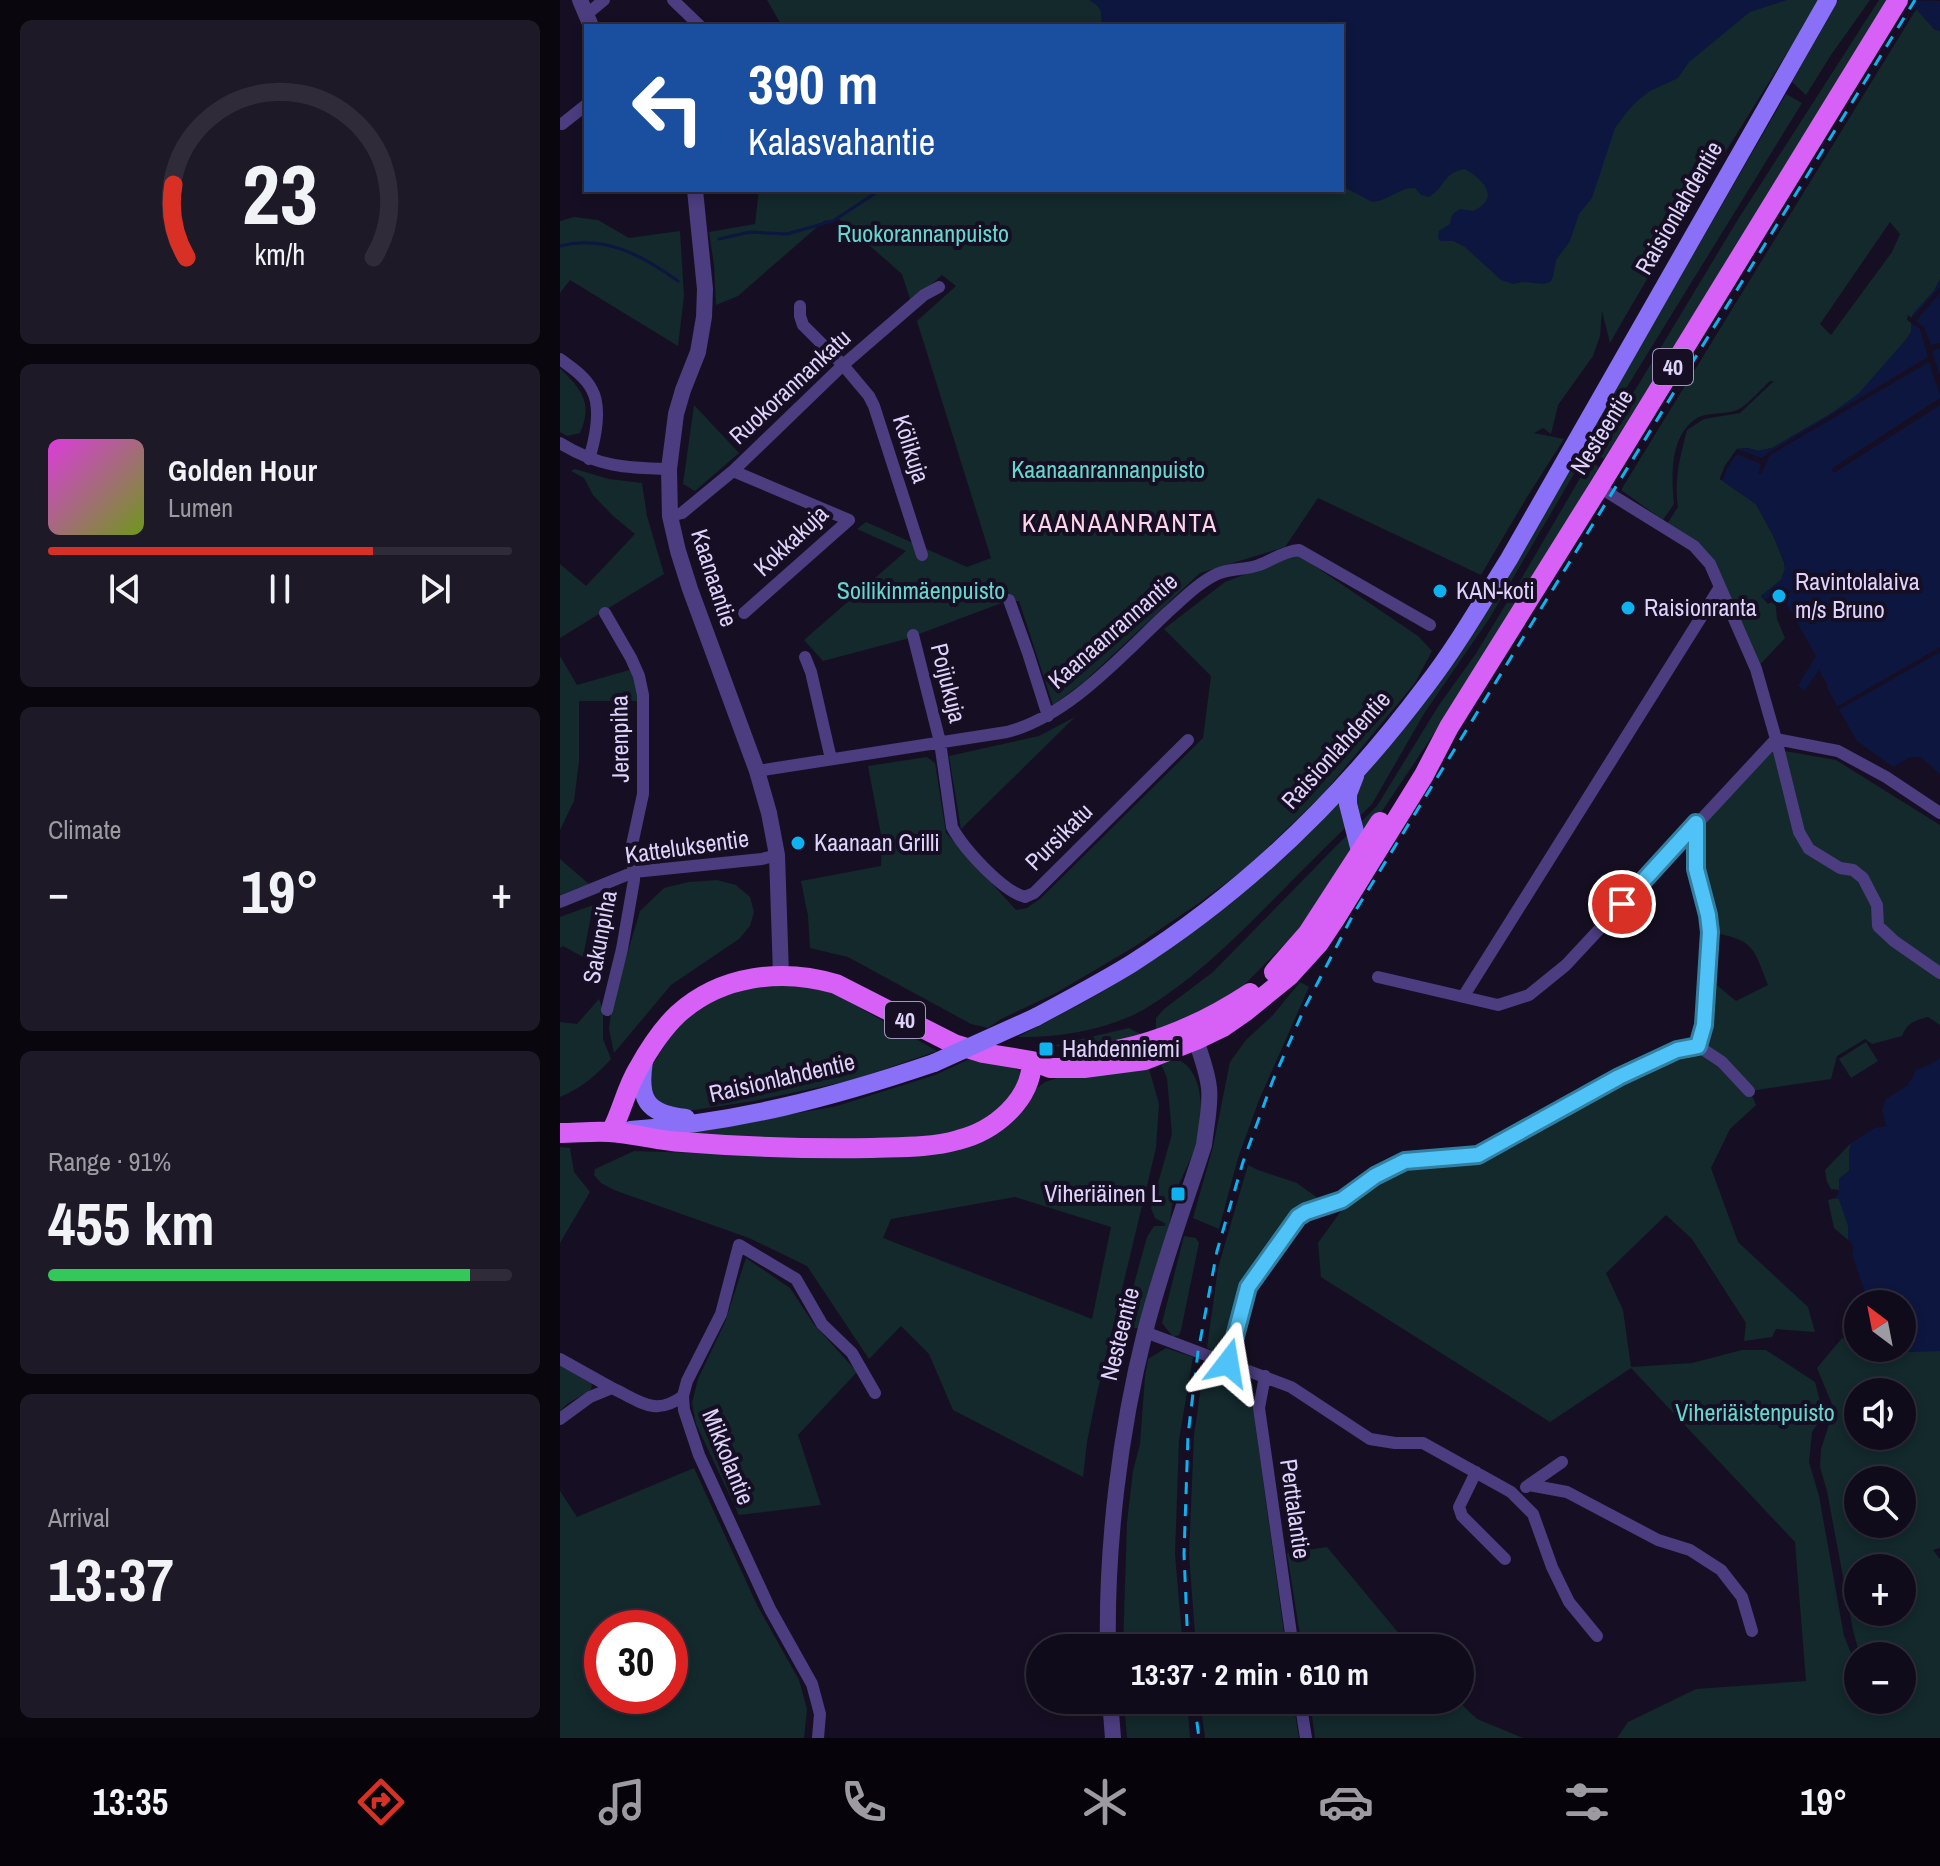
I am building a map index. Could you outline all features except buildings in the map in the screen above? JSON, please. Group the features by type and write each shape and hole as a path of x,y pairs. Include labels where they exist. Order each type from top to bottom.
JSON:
{"main road":[{"name":"Raisionlahdentie","path":"560,1133 666,1128 717,1121 837,1095 934,1063 1036,1017 1098,984 1200,916 1285,844 1358,770 1428,684 1509,559 1828,0"},
{"name":"Nesteentie","path":"1193,1034 1250,993 1283,963 1362,861 1416,770 1449,727 1599,487 1897,3"},
{"path":"1358,770 1348,794 1348,804 1362,861"},
{"name":"40","path":"611,1132 631,1081 653,1043 669,1024 698,1000 732,983 760,977 816,978 836,984 954,1044 983,1053 1032,1061 1050,1068 1103,1067 1145,1060 1193,1034"},
{"path":"644,1058 642,1089 657,1112 671,1117 717,1121"},
{"path":"611,1132 678,1142 742,1146 846,1148 942,1144 993,1126 1028,1085 1032,1061"}],"street":[{"path":"586,14 604,0"},
{"path":"673,0 698,24"},
{"path":"562,124 584,107"},
{"name":"Kaanaantie","path":"695,192 705,289 704,317 698,352 676,414 669,469 670,516 690,589 757,771 769,813 777,855 781,975"},
{"name":"Ruokorannankatu","path":"670,516 682,513 733,471 843,365 924,295 939,287"},
{"name":"Kölikuja","path":"800,306 803,325 843,365 874,406 922,555"},
{"path":"560,359 593,391 596,410 589,459"},
{"path":"560,443 589,459 615,466 669,469"},
{"name":"Kokkakuja","path":"733,471 849,520 744,613"},
{"path":"1599,487 1694,546 1710,564 1756,669 1799,832 1809,849 1863,878 1877,905 1878,926 1940,973"},
{"name":"Kaanaanrannantie","path":"757,771 1025,727 1048,716 1084,691 1193,590 1216,575 1257,566 1286,552 1299,550 1430,625"},
{"path":"1463,997 1720,587"},
{"path":"1009,600 1048,716"},
{"name":"Jerenpiha","path":"605,613 631,658 643,695 643,794 630,854 634,872"},
{"name":"Poijukuja","path":"913,635 940,742"},
{"path":"805,657 831,759"},
{"path":"1776,739 1838,751 1886,777 1940,813"},
{"path":"1378,977 1498,1005 1529,995 1566,965 1776,739"},
{"name":"Pursikatu","path":"940,742 952,827 958,838 995,878 1016,895 1025,897 1034,893 1188,740"},
{"path":"1696,823 1696,869 1710,932 1704,1025 1698,1046"},
{"name":"Katteluksentie","path":"560,902 634,872 777,855"},
{"name":"Sakunpiha","path":"607,1010 622,949 634,872"},
{"name":"Nesteentie","path":"1108,1634 1109,1587 1125,1431 1145,1332 1204,1145 1209,1089 1193,1034"},
{"path":"1228,1363 1248,1287 1298,1217 1306,1212 1342,1200 1375,1176 1405,1161 1478,1155 1619,1077 1677,1050 1698,1046 1722,1062 1749,1091"},
{"name":"Mikkolantie","path":"818,1738 820,1714 812,1684 770,1609 699,1455 684,1410 683,1396 687,1381 721,1314 739,1245 796,1279 822,1324 852,1353 875,1393"},
{"path":"1145,1332 1291,1387 1370,1439 1423,1443 1514,1494 1533,1514 1552,1567 1569,1602 1597,1636"},
{"path":"560,1359 653,1407 670,1406 683,1396"},
{"name":"Perttalantie","path":"1265,1376 1259,1408 1291,1634"},
{"path":"560,1419 590,1397 612,1388"},
{"path":"1514,1494 1562,1462"},
{"path":"1476,1472 1459,1507 1462,1516 1505,1559"},
{"path":"1529,1485 1567,1492 1658,1540 1690,1550 1721,1570 1742,1597 1752,1631"},
{"path":"1111,1714 1113,1738"},
{"path":"1302,1714 1306,1738"}],"green space":[{"path":"767,0 1701,0 1591,144 1720,0 1819,0 1610,343 1602,311 1600,336 1593,356 1558,405 1551,434 1543,428 1534,433 1564,439 1481,575 1318,498 1285,547 1200,573 1085,681 1053,705 1019,601 1004,602 906,639 823,661 804,640 906,551 857,529 866,522 967,567 991,558 917,321 956,286 942,275 911,302 902,274 839,219 824,221 738,296 716,305 709,232 755,224 759,192 1344,192 1344,24 781,24"},
{"path":"1838,0 1870,0 1806,95 1792,82"},
{"path":"1879,0 1889,0 1604,459 1594,452"},
{"path":"1917,8 1934,29 1940,31 1940,279 1934,291 1913,314 1911,332 1905,341 1858,395 1772,448 1758,451 1737,449 1725,466 1720,479 1756,504 1784,562 1781,580 1761,596 1768,604 1775,600 1777,619 1785,638 1756,669 1710,564 1665,527 1678,507 1677,477 1687,430 1704,419 1740,413 1774,381 1770,381 1737,410 1703,415 1689,424 1674,455 1674,504 1663,520 1621,490","holes":["1890,222 1900,234 1892,252 1831,335 1820,324"]},
{"path":"1786,94 1802,103 1585,455 1489,619 1425,712 1372,804 1357,819 1354,795 1358,784 1579,452"},
{"path":"574,217 598,220 629,238 680,231 684,296 678,346 570,280 560,293 560,221"},
{"path":"560,368 579,390 585,405 580,433 567,436 560,432"},
{"path":"694,405 739,453 695,491 683,484"},
{"path":"1590,461 1599,467 1483,661 1362,841 1358,825 1377,806 1439,705 1475,655"},
{"path":"575,469 609,479 642,483 647,516 664,574 560,638 560,564 586,586 635,534 593,495 584,478 571,471"},
{"path":"1297,554 1418,636 1432,651 1415,683 1324,793 1246,868 1134,947 988,1028 971,1024 848,957 810,948 801,881 881,866 882,840 868,766 927,757 935,763 946,833 1016,910 1027,908 1041,898 1203,738 1211,676 1164,629 1225,582"},
{"path":"560,656 577,685 633,669 641,701 579,701 579,761 574,801 560,830"},
{"path":"1075,717 961,829 949,756 1039,736"},
{"name":"Viheriäistenpuisto","path":"1776,739 1779,750 1836,760 1940,825 1940,1025 1928,1017 1912,1023 1902,1036 1872,1044 1865,1039 1837,1056 1831,1079 1750,1091 1756,1105 1730,1129 1711,1168 1738,1242 1808,1307 1815,1332 1776,1329 1772,1337 1744,1341 1746,1323 1692,1239 1666,1215 1606,1273 1623,1310 1631,1367 1692,1363 1742,1350 1766,1350 1815,1382 1820,1401 1820,1420 1812,1432 1809,1462 1819,1496 1846,1642 1844,1642 1844,1714 1916,1714 1916,1642 1856,1642 1852,1626 1916,1626 1916,1554 1844,1554 1844,1582 1820,1467 1821,1449 1834,1409 1817,1368 1842,1338 1844,1362 1916,1362 1916,1351 1940,1351 1940,1548 1933,1550 1940,1559 1940,1738 1617,1738 1628,1722 1696,1689 1806,1681 1795,1542 1631,1368 1550,1422 1321,1277 1318,1243 1346,1204 1370,1187 1393,1175 1418,1168 1481,1161 1509,1149 1660,1063 1698,1046 1707,977 1736,1001 1768,985 1750,946 1735,938 1710,932 1696,869 1696,823"},
{"path":"1340,801 1347,826 1236,936 1176,988 1143,1010 1098,1028 1049,1036 1018,1037 1133,973 1196,929 1256,881"},
{"path":"1348,834 1354,852 1306,923 1239,990 1161,1031 1156,1029 1156,1018 1164,1009 1213,972"},
{"path":"560,859 589,884 560,895"},
{"path":"717,880 736,885 750,897 754,912 750,926 739,939 671,985 614,1053 609,1029 612,1005 640,911 664,888"},
{"path":"593,905 583,957 563,946 560,948 560,917"},
{"path":"1300,982 1309,987 1259,1100 1238,1158 1219,1229 1193,1218 1213,1147 1230,1062 1246,1040 1273,1015"},
{"path":"784,983 835,991 937,1051 853,1080 754,1101 672,1111 654,1098 649,1074 671,1035 686,1019 740,988"},
{"path":"599,999 603,1010 603,1039 611,1059 588,1081 560,1097 560,1022 577,1024"},
{"path":"1129,1028 1146,1037 1084,1049 1056,1046 1056,1045"},
{"path":"1866,1042 1878,1061 1851,1078 1839,1059"},
{"path":"972,1058 1015,1068 1023,1074 1001,1111 965,1134 858,1144 681,1134 837,1106 935,1075"},
{"path":"1174,1058 1192,1072 1197,1083 1201,1109 1199,1134 1174,1197 1169,1227 1139,1328 1131,1328 1125,1317 1147,1237 1154,1226 1166,1224 1155,1218 1151,1208 1172,1134 1167,1078 1159,1059"},
{"path":"1149,1069 1159,1104 1156,1148 1097,1393 1083,1477 953,1410 929,1354 901,1326 869,1359 807,1266 749,1238 614,1190 594,1175 595,1169 634,1151 821,1157 953,1149 1045,1082 1057,1078","holes":["1015,1197 1111,1227 1092,1319 883,1238 891,1219"]},
{"path":"1851,1143 1849,1171 1839,1179 1839,1190 1831,1189 1825,1170"},
{"path":"560,1147 570,1148 574,1172 590,1192 560,1243"},
{"path":"1248,1165 1297,1183 1323,1202 1310,1206 1247,1280 1228,1347 1218,1353 1207,1348 1218,1268"},
{"path":"1836,1198 1849,1226 1848,1240 1834,1228 1828,1200"},
{"path":"1184,1236 1196,1238 1199,1243 1181,1330 1179,1335 1173,1337 1162,1323"},
{"path":"746,1258 790,1288 813,1323 857,1372 798,1435 821,1505 739,1515 696,1424 692,1403 698,1379 725,1322"},
{"path":"1166,1348 1193,1357 1179,1440 1175,1554 1182,1634 1123,1634 1127,1522 1133,1471 1140,1444 1148,1359"},
{"path":"1205,1360 1246,1375 1253,1385 1253,1408 1284,1634 1195,1634 1189,1554 1194,1435"},
{"path":"560,1365 592,1382 591,1390 560,1411"},
{"path":"694,1468 757,1605 799,1680 807,1709 804,1738 560,1738 560,1491 577,1517"},
{"path":"1327,1547 1399,1634 1300,1634 1287,1553"},
{"path":"1125,1714 1188,1714 1190,1738 1127,1738"},
{"path":"1202,1714 1295,1714 1299,1738 1205,1738"},
{"path":"1312,1714 1472,1714 1523,1738 1315,1738"}],"water":[{"path":"1089,0 1787,0 1750,12 1689,62 1678,78 1650,91 1627,112 1615,128 1592,198 1579,214 1570,241 1556,260 1553,277 1543,284 1513,284 1501,280 1465,247 1453,241 1440,241 1439,231 1450,224 1456,212 1460,209 1473,211 1481,206 1488,195 1478,178 1465,169 1452,173 1429,197 1410,188 1372,202 1344,187 1344,24 1101,24 1100,10"},
{"path":"1908,0 1940,1 1940,31 1928,22"},
{"path":"1940,279 1940,775 1921,757 1910,757 1893,767 1857,741 1819,670 1805,690 1798,686 1816,656 1785,601 1791,591 1781,588 1765,600 1761,596 1781,580 1784,561 1756,504 1720,479 1737,449 1758,451 1772,448 1858,394 1905,341 1911,332 1913,314 1934,291"},
{"path":"1940,1058 1940,1351 1916,1351 1916,1290 1864,1290 1852,1254 1853,1246 1848,1240 1848,1226 1836,1198 1839,1179 1849,1171 1851,1143 1875,1128 1886,1126 1882,1109 1886,1099 1908,1085 1916,1070"}],"pier":[{"path":"1940,287 1940,293 1916,321 1924,327 1931,345 1940,343 1940,348 1932,351 1940,377 1940,396 1929,362 1770,455 1761,474 1758,473 1761,464 1737,454 1723,480 1720,479 1737,449 1762,458 1928,357 1920,329 1907,320 1908,315 1912,318"},
{"path":"1940,398 1940,405 1834,473 1831,469"},
{"path":"1940,647 1940,652 1840,709 1838,706"}],"waterway":[{"path":"719,239 750,232 787,234 833,221 877,192"},
{"path":"560,246 577,243 608,245 651,263 678,281"}],"railway":[{"path":"1187,1634 1184,1554 1188,1435 1198,1352 1217,1251 1243,1162 1273,1080 1305,1007 1354,913 1915,0"},
{"path":"1196,1714 1199,1738"}],"place":[{"name":"KAN-koti","path":"1440,591"},
{"name":"Ravintolalaiva m/s Bruno","path":"1779,596"},
{"name":"Raisionranta","path":"1628,608"},
{"name":"Kaanaan Grilli","path":"798,843"},
{"name":"Hahdenniemi","path":"1046,1049"},
{"name":"Viheriäinen L","path":"1178,1194"}],"district":[{"name":"KAANAANRANTA","path":"1120,523"}],"route":[{"path":"1228,1363 1248,1287 1298,1217 1342,1200 1375,1176 1405,1161 1478,1155 1619,1077 1677,1050 1698,1046 1704,1025 1710,932 1696,869 1696,823 1622,904"}],"park label":[{"name":"Ruokorannanpuisto","path":"923,234"},
{"name":"Kaanaanrannanpuisto","path":"1108,470"},
{"name":"Soilikinmäenpuisto","path":"921,591"}]}
